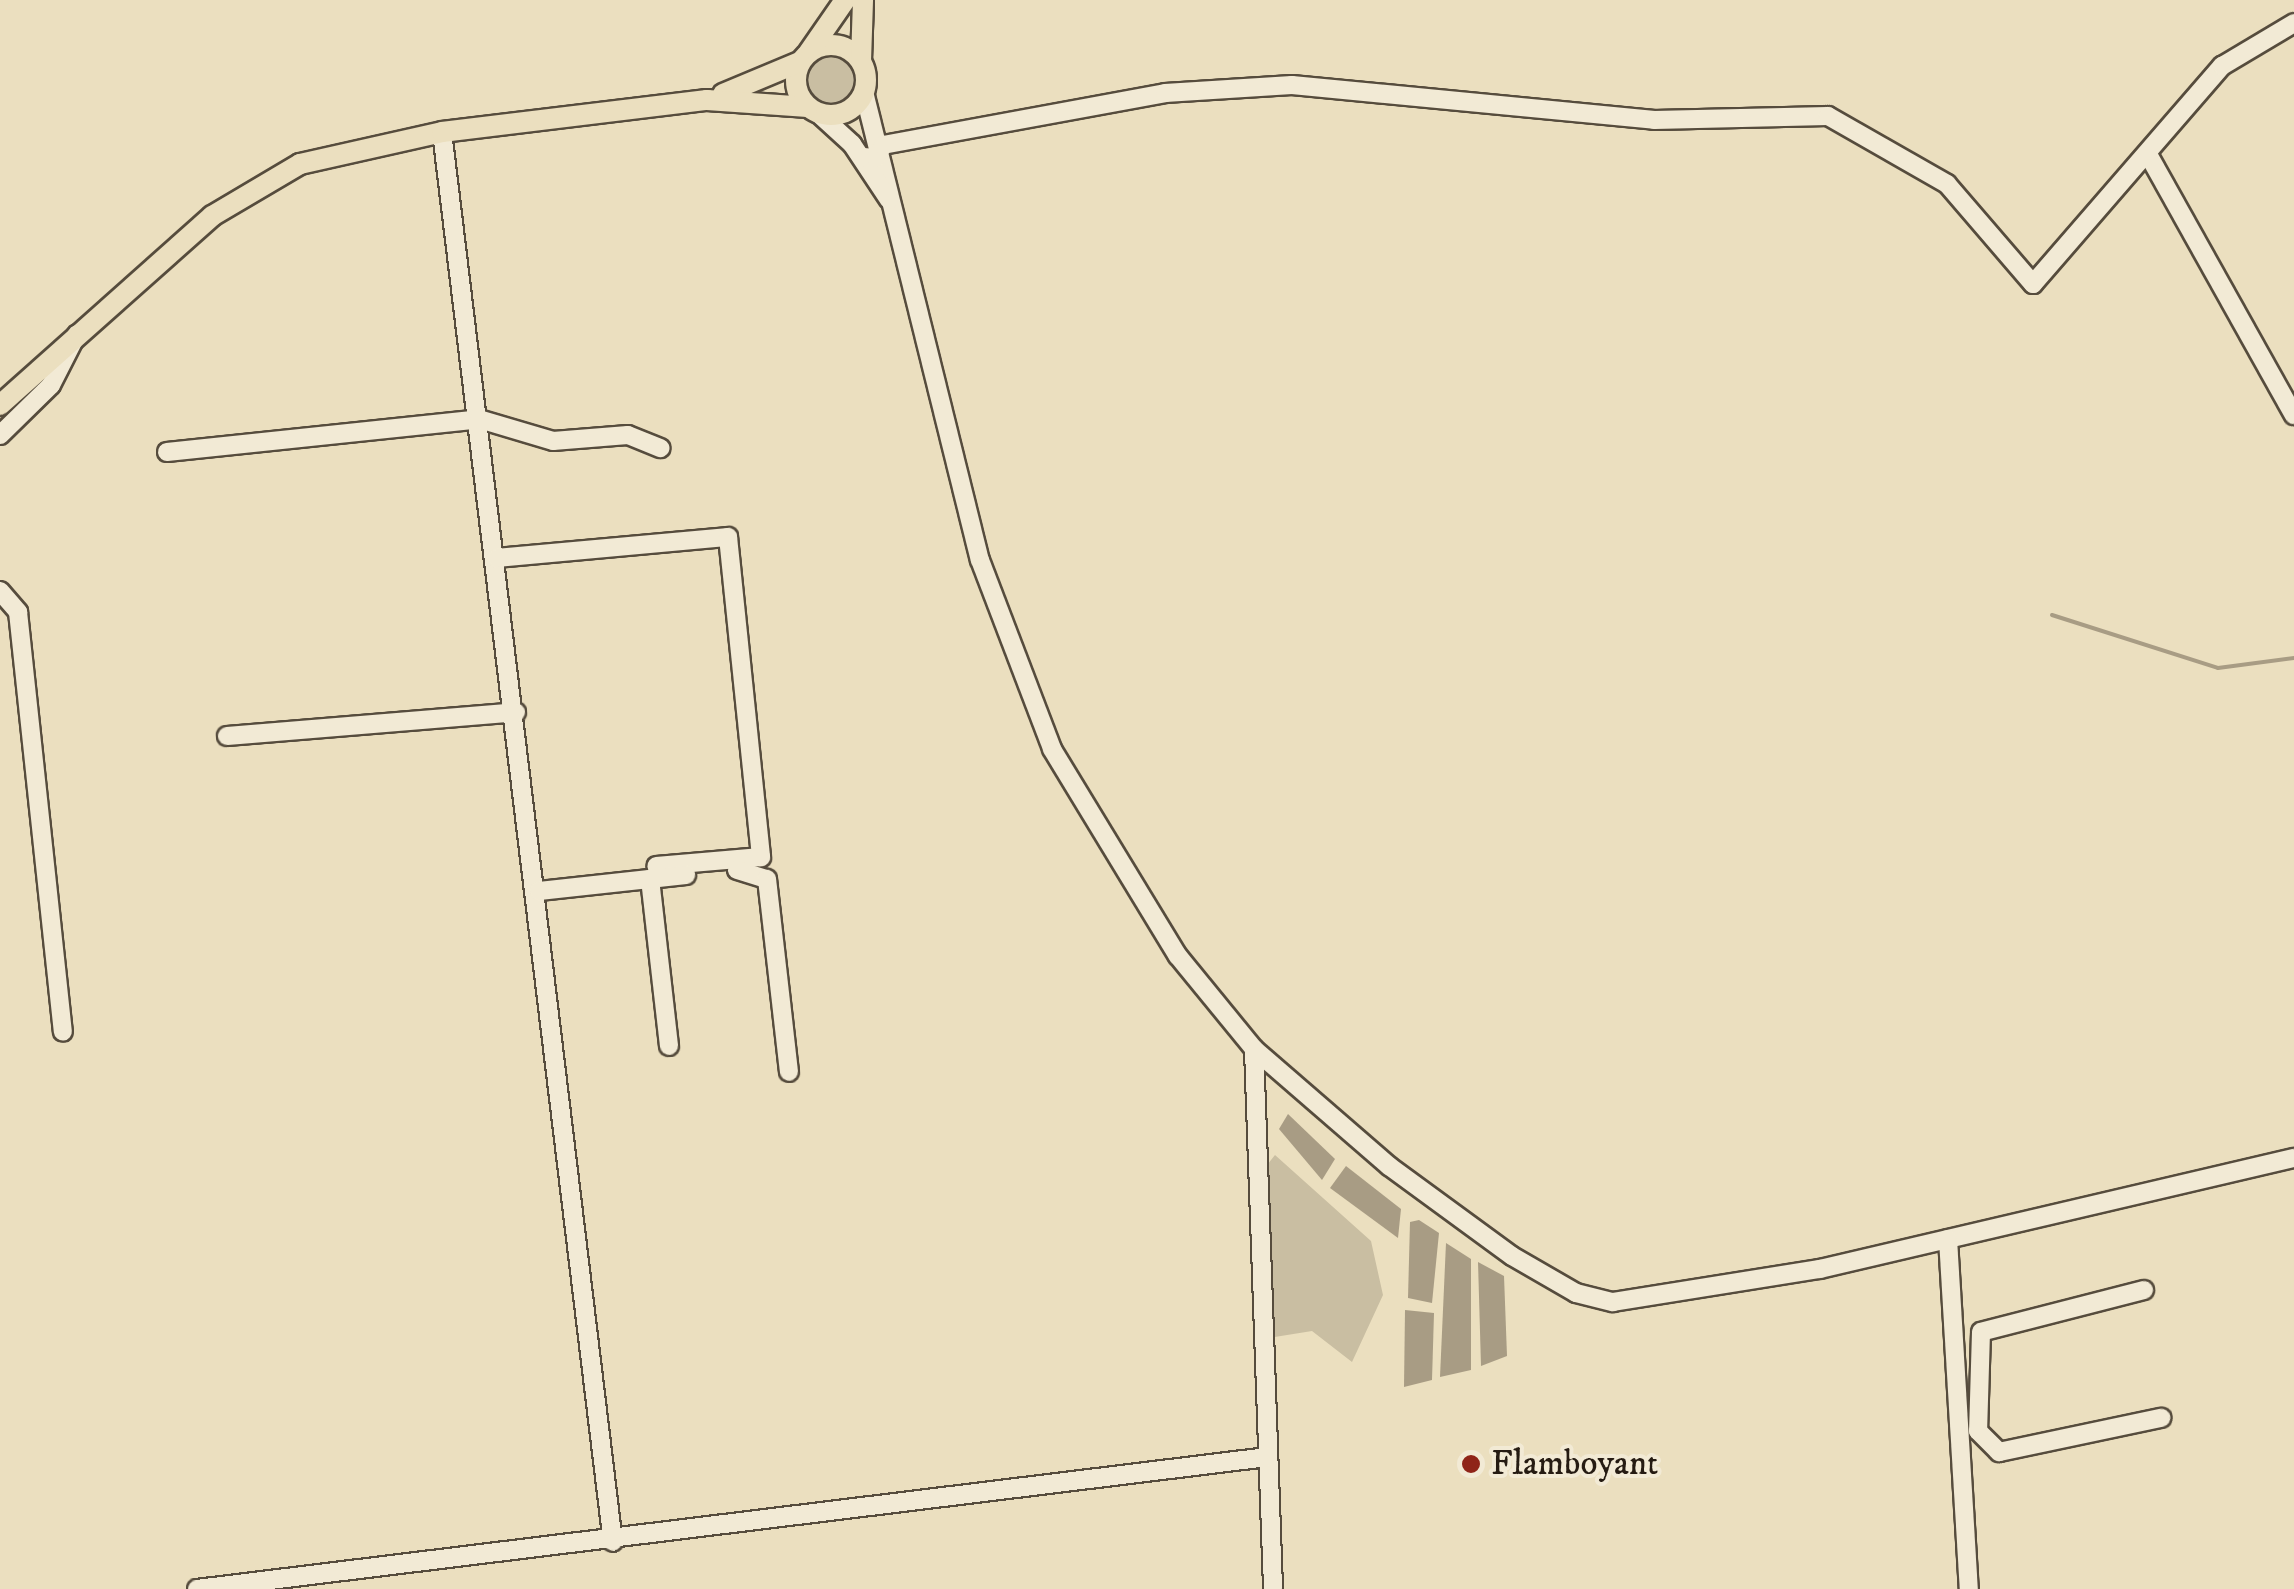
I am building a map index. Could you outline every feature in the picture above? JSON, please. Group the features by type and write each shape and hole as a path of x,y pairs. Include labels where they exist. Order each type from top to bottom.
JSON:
{"main road":[{"path":"813,110 796,86 804,57 845,0"},
{"path":"3,394 249,187 341,150 442,132 707,100 850,110 864,92 860,60 863,0"},
{"path":"707,100 804,57 842,46 860,60"}],"street":[{"path":"883,145 1165,93 1292,85 1654,120 1828,116 1947,184 2032,284 2149,156 2222,66 2294,23"},
{"path":"864,92 883,145 894,208 980,560 1044,731 1126,884 1254,1048 1389,1166 1584,1296 1674,1298 2294,1158"},
{"path":"813,110 862,157 894,208"},
{"path":"442,132 539,891 613,1542"},
{"path":"862,157 876,158 883,145"},
{"path":"2149,156 2294,416"},
{"path":"0,434 59,374 77,333"},
{"path":"167,452 480,419 573,444 628,435 660,448"},
{"path":"497,558 728,537 761,857 539,891"},
{"path":"0,591 18,612 63,1032"},
{"path":"227,736 516,712"},
{"path":"652,873 669,1046"},
{"path":"652,873 765,874 789,1072"},
{"path":"1254,1048 1273,1589"},
{"path":"1948,1239 1969,1589"},
{"path":"2144,1290 1991,1324 1976,1348 1978,1432 1999,1452 2161,1418"},
{"path":"1956,1396 1977,1394"},
{"path":"197,1589 613,1542 1268,1457"}],"shaded area":[{"path":"831,52 851,61 860,81 851,101 831,110 811,101 802,81 811,61"},
{"path":"1288,1114 1335,1159 1322,1180 1279,1129"},
{"path":"1275,1155 1371,1241 1383,1295 1352,1362 1312,1331 1269,1338 1260,1174"},
{"path":"1346,1166 1401,1209 1398,1238 1330,1188"},
{"path":"1419,1220 1439,1233 1432,1303 1408,1298 1410,1222"},
{"path":"1446,1243 1471,1259 1471,1370 1440,1377"},
{"path":"1478,1262 1504,1276 1507,1356 1481,1366"},
{"path":"1405,1310 1434,1313 1432,1380 1404,1387"}],"waterway":[{"path":"2052,615 2218,668 2294,658"}],"place":[{"name":"Flamboyant","path":"1471,1464"}]}
